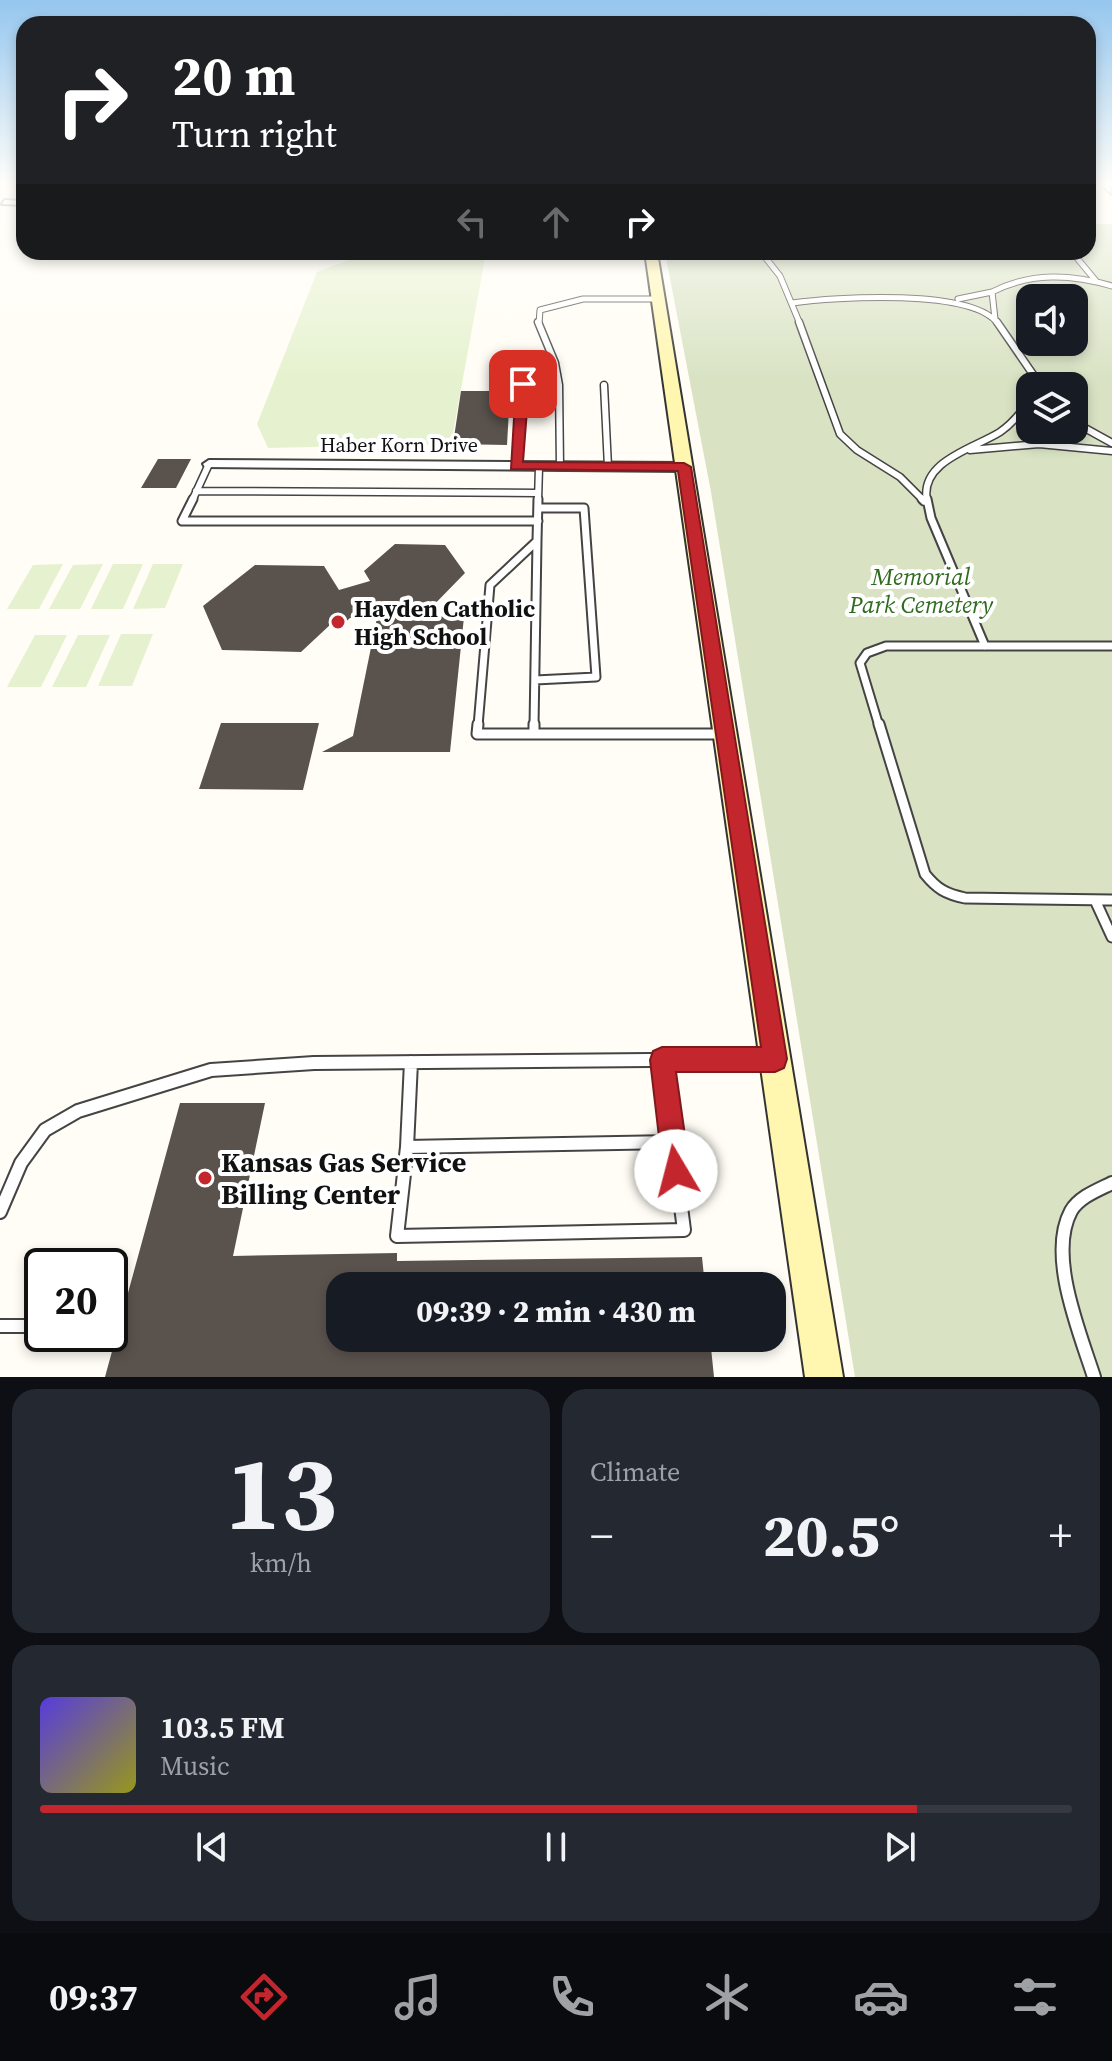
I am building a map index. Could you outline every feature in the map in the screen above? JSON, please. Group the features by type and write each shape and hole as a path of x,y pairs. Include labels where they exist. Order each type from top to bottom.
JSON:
{"main road":[{"path":"652,260 824,1377"}],"street":[{"name":"Haber Korn Drive","path":"209,464 684,467"}],"lane":[{"path":"767,260 780,276 792,303 840,434 846,442 900,477 925,502"},
{"path":"1079,260 1096,281"},
{"path":"792,303 822,299 977,297 1011,283 1040,277 1096,281 1112,286"},
{"path":"992,292 995,319 1031,372"},
{"path":"560,467 559,385 555,363 537,320 540,310 555,303 592,299 658,299"},
{"path":"941,299 972,305 995,319"},
{"path":"516,466 523,384"},
{"path":"604,385 608,467"},
{"path":"985,646 925,502 924,487 930,474 1002,431 1016,416"},
{"path":"1088,430 1112,443"},
{"path":"965,451 1039,444 1112,451"},
{"path":"209,464 182,521 538,521"},
{"path":"534,734 539,467"},
{"path":"196,491 538,493"},
{"path":"535,680 596,677 584,508 538,508"},
{"path":"537,541 490,585 477,734 725,734"},
{"path":"1112,646 886,646 870,650 863,655 860,663 925,874 934,886 946,894 965,898 1112,900"},
{"path":"1095,900 1112,937"},
{"path":"0,1212 21,1163 45,1130 78,1111 211,1070 314,1063 775,1059"},
{"path":"411,1062 407,1147 397,1236 684,1230 662,1060"},
{"path":"407,1147 672,1142"},
{"path":"1094,1377 1064,1279 1063,1245 1070,1212 1093,1192 1112,1183"},
{"path":"0,1326 24,1326"}],"green space":[{"name":"Memorial Park Cemetery","path":"1096,249 1112,249 1112,1377 855,1377 711,492 667,260 1096,260"},
{"path":"349,260 485,260 451,444 268,448 257,424 317,272"},
{"path":"63,564 39,609 7,609 33,565"},
{"path":"103,564 80,609 49,609 73,565"},
{"path":"113,564 143,564 123,609 91,609"},
{"path":"153,564 183,564 165,608 133,609"},
{"path":"121,634 153,634 132,686 98,686"},
{"path":"35,635 67,635 41,687 7,687"},
{"path":"78,635 110,635 86,687 52,687"}],"building":[{"path":"461,391 510,391 507,445 453,444"},
{"path":"158,459 191,459 176,488 141,488"},
{"path":"395,544 445,545 465,573 423,616 464,617 450,752 322,752 353,736 377,618 350,618 339,628 331,624 301,652 222,650 203,606 255,565 324,566 339,590 370,581 364,571"},
{"path":"221,723 319,723 303,790 199,789"},
{"name":"Kansas Gas Service Billing Center","path":"180,1103 265,1103 233,1256 397,1253 397,1261 702,1257 704,1272 326,1272 326,1352 711,1352 714,1377 105,1377 112,1352 128,1352 128,1293"}],"place":[{"name":"Hayden Catholic High School","path":"338,622"},
{"name":"Kansas Gas Service Billing Center","path":"205,1178"}],"route":[{"path":"523,384 516,466 684,467 775,1059 662,1060 676,1171"}]}
